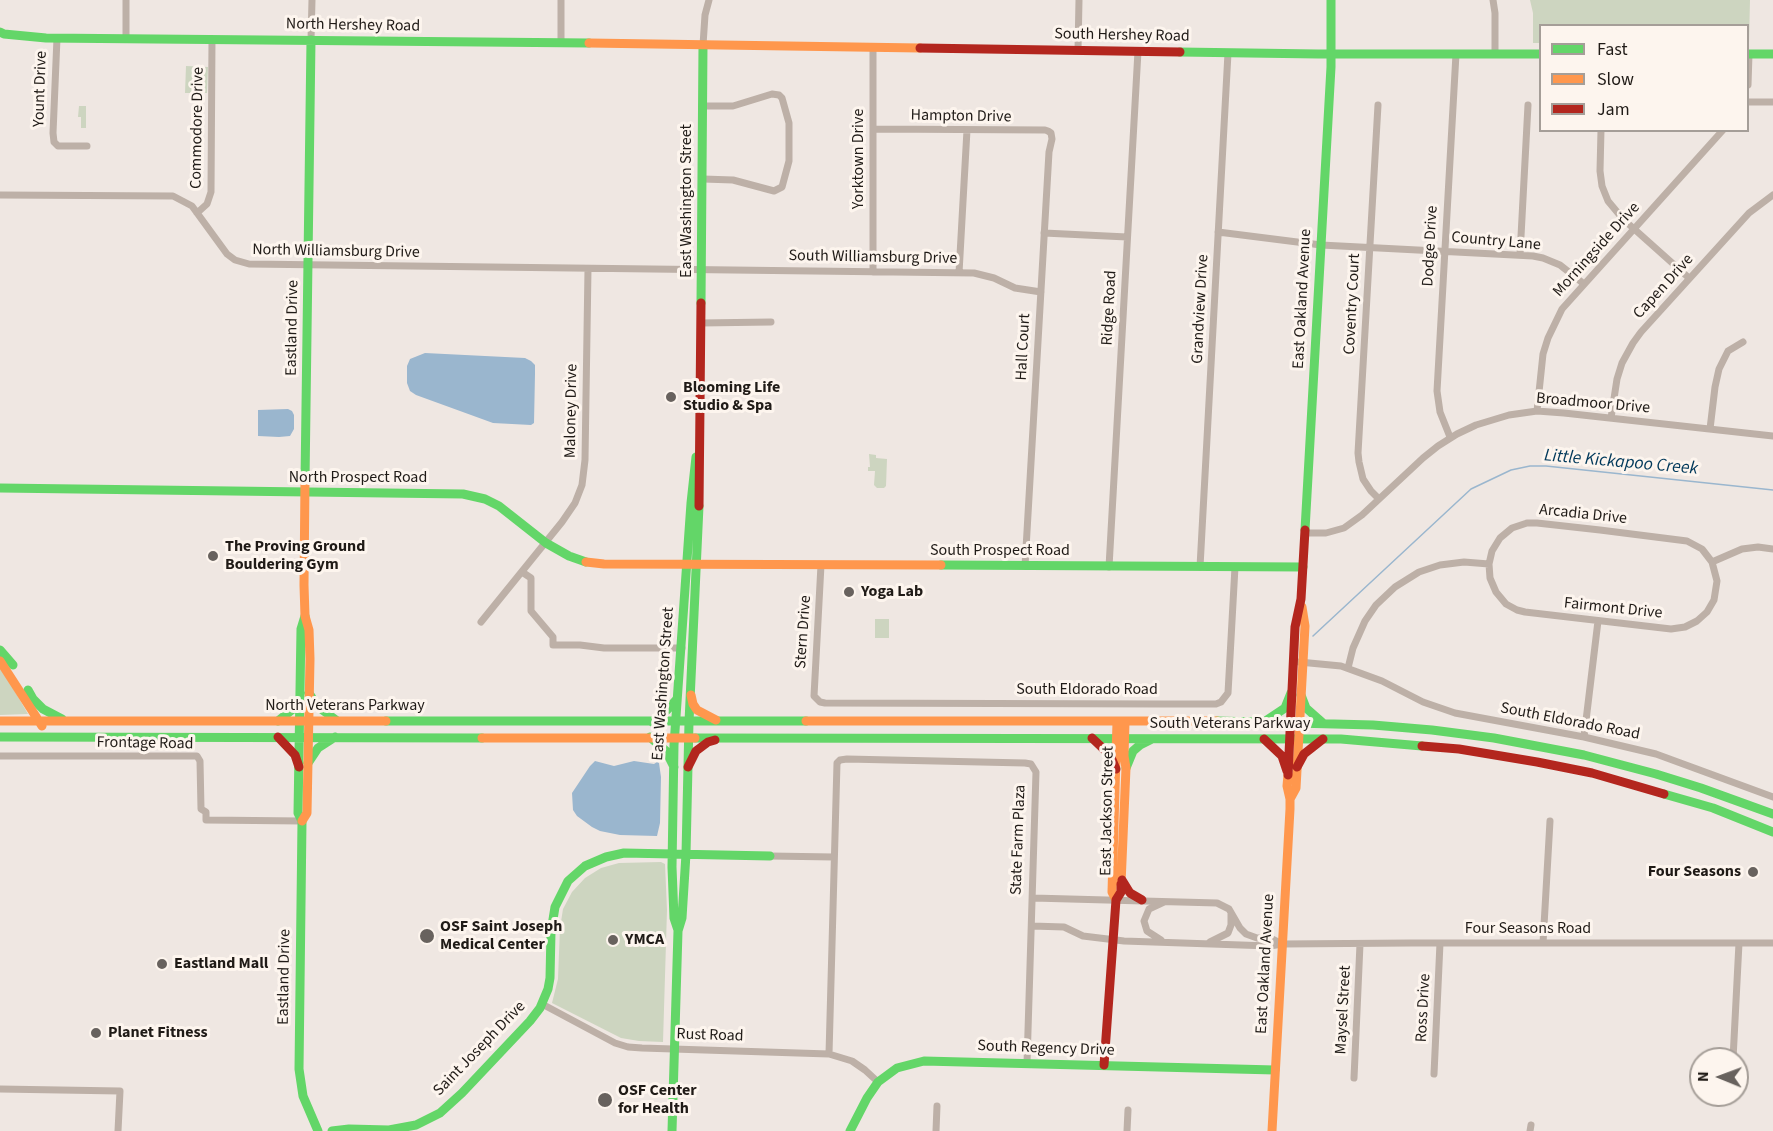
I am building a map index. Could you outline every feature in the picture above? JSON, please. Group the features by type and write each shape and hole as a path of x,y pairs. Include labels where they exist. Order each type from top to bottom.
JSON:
{"main road":[{"name":"East Oakland Avenue","path":"1272,1131 1290,799 1287,771 1294,739 1298,662 1295,627 1301,599 1332,54 1331,0"},
{"name":"North Hershey Road","path":"1,34 57,38 703,45"},
{"name":"Eastland Drive","path":"304,721 309,693 309,630 305,616 305,492 311,40"},
{"name":"South Hershey Road","path":"703,45 1228,53 1539,54"},
{"name":"East Washington Street","path":"678,931 674,918 672,854 674,738 682,648 700,511 703,45"},
{"path":"1749,54 1773,54"},
{"name":"North Prospect Road","path":"0,488 456,493 492,502 546,543 569,556 588,563 692,566"},
{"name":"East Washington Street","path":"672,1131 678,931 682,918 686,854 692,566"},
{"name":"South Prospect Road","path":"692,566 1303,567"},
{"name":"Eastland Drive","path":"302,821 307,813 308,763 300,698 301,629 305,616"},
{"path":"0,650 15,668 38,705 66,721"},
{"path":"0,661 14,680 37,721 45,729 63,738"},
{"path":"309,693 317,706 337,721"},
{"path":"1264,722 1285,708 1296,694 1306,708 1323,723"},
{"path":"690,695 697,710 720,722"},
{"path":"278,721 287,715 300,698"},
{"path":"652,722 677,699"},
{"name":"North Veterans Parkway","path":"0,721 689,722"},
{"name":"South Veterans Parkway","path":"689,722 1264,722 1323,723 1432,730 1543,746 1615,762 1773,814"},
{"name":"East Jackson Street","path":"1104,1065 1116,900 1121,892 1121,722"},
{"name":"North Veterans Parkway","path":"0,737 674,738"},
{"path":"278,737 295,755 298,767"},
{"name":"Eastland Drive","path":"304,737 298,767 298,813 302,821 299,1070 306,1103 318,1131"},
{"path":"308,763 318,748 334,738"},
{"path":"650,738 666,751 674,767"},
{"name":"South Veterans Parkway","path":"674,738 1323,739 1388,742 1505,756 1592,773 1713,808 1773,831"},
{"path":"688,767 696,751 708,742 720,738"},
{"path":"1092,738 1121,768 1133,751 1153,739"},
{"path":"1264,739 1282,756 1287,771"},
{"name":"East Oakland Avenue","path":"1290,799 1296,788 1298,767 1294,739"},
{"path":"1298,767 1304,754 1323,739"},
{"name":"East Jackson Street","path":"1116,900 1112,892 1112,865 1121,768"},
{"path":"1112,865 1122,845"},
{"name":"Saint Joseph Drive","path":"332,1131 405,1128 440,1113 530,1022 542,1004 550,978 555,907 562,890 572,877 592,862 612,855 624,853 686,854"},
{"path":"686,854 770,856"},
{"path":"1121,878 1130,892 1142,900"},
{"name":"South Regency Drive","path":"850,1131 878,1082 897,1068 924,1061 1275,1070"}],"street":[{"path":"126,0 126,39"},
{"path":"311,40 312,0"},
{"path":"561,0 561,43"},
{"name":"East Washington Street","path":"703,45 705,15 709,0"},
{"path":"1078,0 1078,50"},
{"path":"1493,0 1495,53"},
{"name":"Yount Drive","path":"57,38 54,142 58,146 87,146"},
{"name":"Commodore Drive","path":"197,213 207,204 211,192 213,39"},
{"name":"Yorktown Drive","path":"873,47 873,272"},
{"name":"Ridge Road","path":"1109,567 1138,51"},
{"name":"Grandview Drive","path":"1200,567 1228,53"},
{"name":"Dodge Drive","path":"1450,437 1440,412 1437,391 1456,54"},
{"path":"702,106 734,106 772,94 779,95 782,98 789,123 789,161 782,187 778,190 772,191 733,180 702,179"},
{"path":"1749,102 1773,102"},
{"name":"Coventry Court","path":"1378,105 1359,462 1363,479 1379,499"},
{"path":"1520,255 1528,105"},
{"name":"Hampton Drive","path":"873,129 1048,131"},
{"path":"959,273 967,130"},
{"name":"Hall Court","path":"1025,566 1048,152 1052,139 1048,131"},
{"path":"1601,132 1599,165 1602,186 1608,201 1614,210 1689,278"},
{"name":"Morningside Drive","path":"1537,411 1542,361 1548,338 1562,309 1721,132"},
{"name":"North Williamsburg Drive","path":"0,195 169,196 187,202 222,249 235,260 249,264 701,270"},
{"name":"Capen Drive","path":"1611,418 1617,379 1628,351 1641,332 1749,213 1773,195"},
{"name":"Country Lane","path":"1218,232 1321,245 1543,258 1569,271 1584,284"},
{"path":"1044,233 1127,237"},
{"name":"Maloney Drive","path":"481,622 546,543 573,506 582,485 585,460 588,269"},
{"name":"South Williamsburg Drive","path":"701,270 959,273 984,275 1016,288 1041,292"},
{"path":"701,322 771,322"},
{"path":"1710,429 1719,369 1728,351 1743,342"},
{"name":"Broadmoor Drive","path":"1305,533 1326,533 1344,528 1362,515 1423,458 1450,437 1476,425 1509,415 1537,411 1773,436"},
{"name":"Arcadia Drive","path":"1489,564 1494,546 1504,534 1517,526 1532,523 1681,539 1697,546 1712,562"},
{"path":"1712,562 1742,549 1758,547 1773,549"},
{"path":"1348,668 1353,648 1365,621 1376,605 1398,584 1419,572 1440,565 1464,562 1489,564"},
{"name":"Fairmont Drive","path":"1489,564 1493,588 1502,600 1525,612 1671,629 1684,627 1697,621 1710,609 1717,592 1712,562"},
{"name":"Stern Drive","path":"815,699 821,565"},
{"name":"South Eldorado Road","path":"815,699 825,703 1216,704 1221,702 1228,693 1235,567"},
{"path":"522,572 531,578 531,610 553,637 553,645 604,648 682,648"},
{"path":"1584,737 1598,621"},
{"name":"South Eldorado Road","path":"1298,662 1333,664 1348,668 1382,681 1423,702 1455,713 1584,737 1656,754 1773,797"},
{"name":"Frontage Road","path":"0,756 197,756 200,761 201,809 206,812 206,820 302,821"},
{"name":"State Farm Plaza","path":"829,1054 836,768 840,760 1031,764 1036,772 1027,1063"},
{"path":"1543,943 1550,821"},
{"path":"770,856 834,857"},
{"path":"1033,898 1217,903 1231,912 1244,932 1237,945"},
{"path":"1165,942 1148,931 1144,921 1149,909 1167,901"},
{"path":"1208,943 1228,933 1232,925 1231,912"},
{"name":"Four Seasons Road","path":"1032,926 1064,927 1083,936 1114,939 1270,946 1440,943 1773,943"},
{"name":"Four Seasons Road","path":"1244,932 1257,938 1270,938 1282,944"},
{"name":"Ross Drive","path":"1434,1074 1440,943"},
{"path":"1734,1047 1739,943"},
{"name":"Maysel Street","path":"1354,1078 1360,944"},
{"name":"Rust Road","path":"542,1004 628,1047 829,1054 852,1061 878,1082"},
{"path":"0,1089 120,1091 118,1131"},
{"path":"936,1131 937,1106"},
{"path":"1127,1131 1128,1110"}],"green space":[{"path":"1530,0 1750,0 1749,43 1749,24 1539,24 1539,43 1533,43 1533,13"},
{"path":"186,66 208,67 207,93 185,93"},
{"path":"79,106 86,106 86,128 81,128 81,117 78,117"},
{"path":"869,454 876,455 876,458 887,459 884,488 877,488 874,485 875,471 868,471"},
{"path":"875,619 889,619 889,638 875,638"},
{"path":"0,666 28,714 0,715"},
{"name":"YMCA","path":"661,862 665,864 667,910 663,1042 621,1038 552,1003 558,979 563,909 572,892 585,878 601,868 619,863"}],"water":[{"path":"425,353 525,358 531,361 535,365 534,423 531,425 493,423 416,395 410,391 407,383 407,366 410,359"},
{"path":"288,409 294,415 294,429 290,436 258,436 258,410"},
{"path":"595,761 614,766 634,761 659,763 660,823 657,836 620,835 600,831 577,816 573,810 572,793"}],"waterway":[{"name":"Little Kickapoo Creek","path":"1313,636 1471,489 1511,470 1530,466 1546,466 1773,490"}],"traffic: fast":[{"path":"1305,530 1331,67 1331,0"},
{"path":"0,32 46,38 589,43"},
{"path":"305,480 311,40"},
{"path":"701,303 703,45"},
{"path":"1180,52 1539,54"},
{"path":"1749,54 1773,54"},
{"path":"678,930 674,918 672,867 674,745 696,457"},
{"path":"0,488 463,494 485,499 499,506 546,543 569,556 586,562"},
{"path":"672,1131 678,931 682,918 686,854 689,722 699,506"},
{"path":"941,565 1303,567"},
{"path":"305,616 301,629 298,813 302,821 299,1069 303,1096 318,1131"},
{"path":"0,650 13,665"},
{"path":"28,690 43,709 62,719"},
{"path":"309,693 317,706 336,720"},
{"path":"1264,722 1285,708 1291,693"},
{"path":"1301,695 1306,708 1323,723"},
{"path":"278,721 293,709 300,698"},
{"path":"652,722 677,699"},
{"path":"386,721 806,721"},
{"path":"1217,721 1373,725 1494,738 1584,755 1656,774 1773,814"},
{"path":"0,737 482,738"},
{"path":"308,763 318,748 335,737"},
{"path":"650,737 666,751 674,767"},
{"path":"695,738 1341,739 1422,746"},
{"path":"1126,768 1133,751 1152,739"},
{"path":"1664,794 1713,808 1773,832"},
{"path":"332,1131 389,1130 416,1125 440,1113 462,1093 540,1008 550,978 551,932 555,907 568,881 585,866 606,857 624,853 770,856"},
{"path":"850,1131 878,1082 897,1068 924,1061 1275,1070"}],"traffic: slow":[{"path":"589,43 920,48"},
{"path":"302,821 307,813 310,659 304,585 305,480"},
{"path":"586,562 604,564 941,565"},
{"path":"1290,799 1296,788 1305,626 1302,607"},
{"path":"0,661 42,726"},
{"path":"691,695 697,710 716,720"},
{"path":"0,721 386,721"},
{"path":"806,721 1217,721"},
{"path":"1116,900 1112,892 1117,722"},
{"path":"1121,884 1126,768 1125,722"},
{"path":"482,738 695,738"},
{"path":"1272,1131 1290,809 1288,775"}],"traffic: jam":[{"path":"920,48 1180,52"},
{"path":"699,506 701,303"},
{"path":"1288,775 1295,627 1301,599 1305,530"},
{"path":"278,737 295,755 299,767"},
{"path":"1092,738 1110,755 1116,769"},
{"path":"1264,739 1282,756 1287,771"},
{"path":"1297,767 1304,754 1323,739"},
{"path":"688,767 696,751 715,740"},
{"path":"1422,746 1459,749 1537,762 1592,773 1664,794"},
{"path":"1122,880 1130,893 1142,900"},
{"path":"1104,1065 1116,900 1121,892 1121,884"}],"place":[{"name":"Blooming Life Studio & Spa","path":"671,397"},
{"name":"The Proving Ground Bouldering Gym","path":"213,556"},
{"name":"Yoga Lab","path":"849,592"},
{"name":"Four Seasons","path":"1753,872"},
{"name":"OSF Saint Joseph Medical Center","path":"427,936"},
{"name":"YMCA","path":"613,940"},
{"name":"Eastland Mall","path":"162,964"},
{"name":"Planet Fitness","path":"96,1033"},
{"name":"OSF Center for Health","path":"605,1100"}]}
